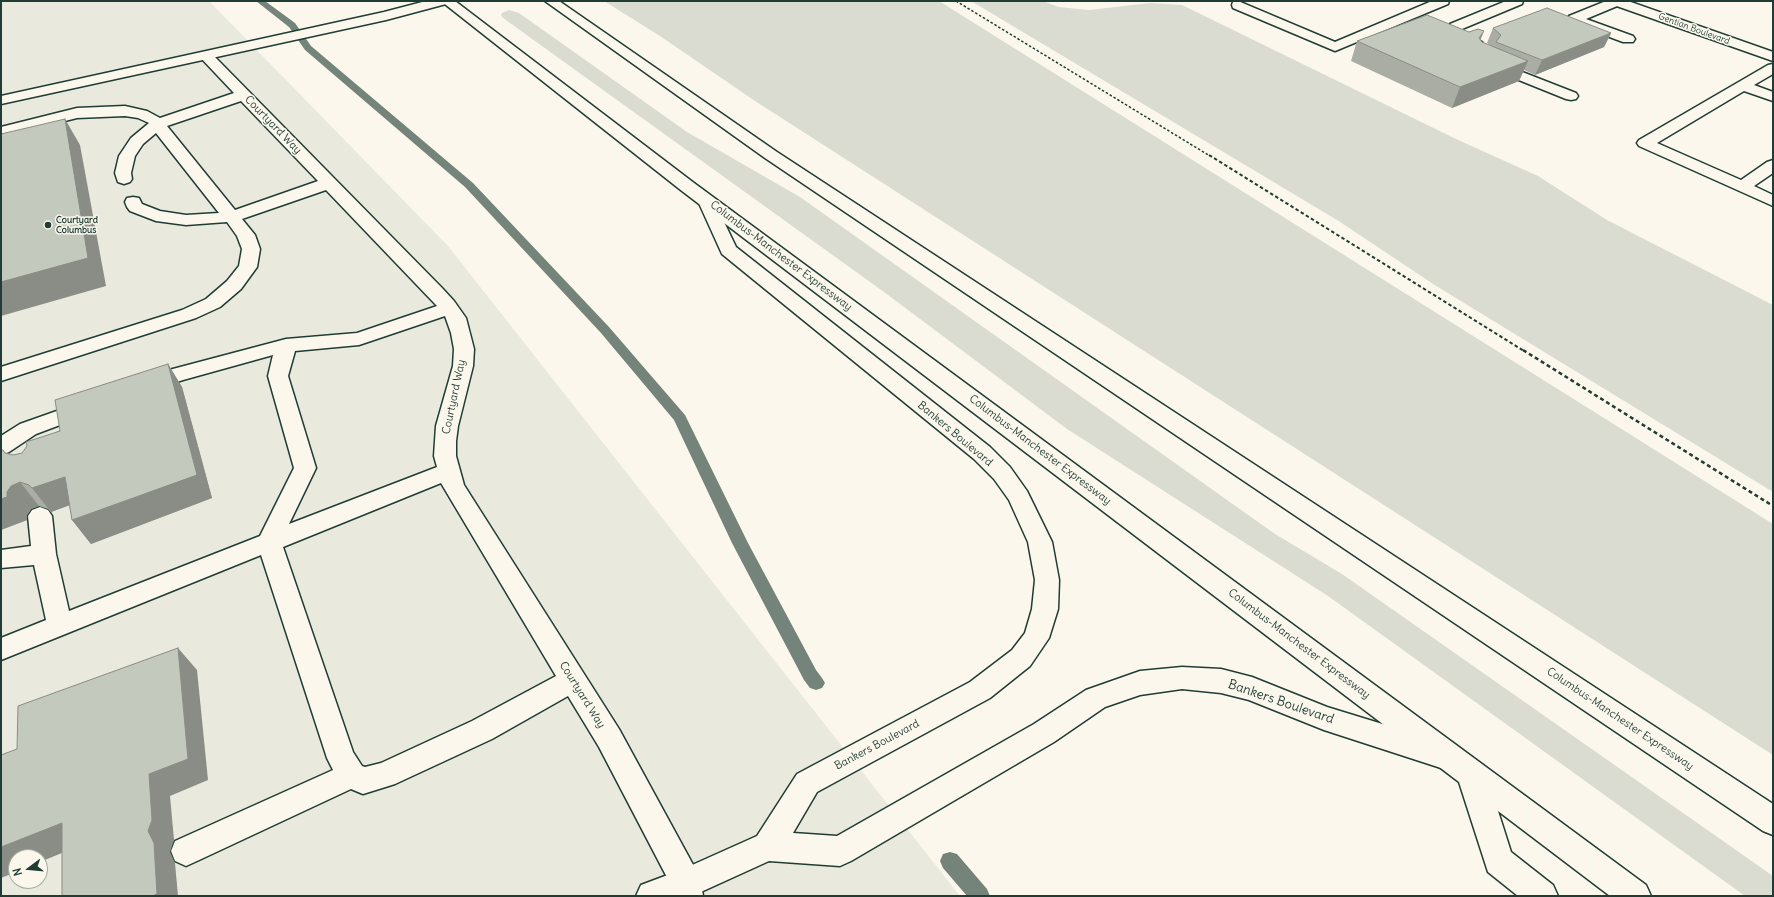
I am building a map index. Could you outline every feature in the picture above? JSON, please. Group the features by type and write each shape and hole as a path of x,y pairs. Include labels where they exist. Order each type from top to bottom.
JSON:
{"main road":[{"path":"1,100 336,27 441,1"},
{"name":"Columbus-Manchester Expressway","path":"447,1 706,201 1635,896"},
{"name":"Columbus-Manchester Expressway","path":"551,1 778,160 1773,821"},
{"path":"1238,5 1335,47 1443,1"},
{"path":"1517,1 1455,27 1458,35 1487,50 1479,58 1571,96"},
{"path":"1617,1 1574,19 1628,39"},
{"name":"Gentian Boulevard","path":"1617,1 1773,57"},
{"name":"Courtyard Way","path":"206,56 449,308 456,318 462,333 464,349 463,366 447,426 445,441 445,456 453,486 609,738 687,889"},
{"path":"1773,68 1645,143 1773,201"},
{"path":"1743,86 1773,97"},
{"path":"124,179 123,173 128,156 137,141 158,124 244,95"},
{"path":"1,132 77,113 125,111 142,114 154,120 158,124 246,235 251,249 248,267 234,286 213,303 189,314 1,374"},
{"path":"1742,187 1773,164"},
{"path":"133,202 136,208 156,216 186,220 232,217 329,183"},
{"name":"Bankers Boulevard","path":"652,896 687,889 768,846 806,783 980,690 1021,658 1036,638 1045,609 1047,580 1040,542 1019,497 1002,473 982,453 728,250 706,201"},
{"path":"132,391 176,375 286,345 359,339 449,308"},
{"path":"286,345 278,376 306,468 269,542 342,758 352,775 363,781 385,775 482,730 573,680"},
{"path":"1,448 30,439 102,402"},
{"path":"1,649 448,471"},
{"path":"40,516 44,554 60,625"},
{"path":"1,559 44,554"},
{"name":"Bankers Boulevard","path":"768,846 840,851 1044,733 1096,698 1140,683 1182,678 1221,681 1252,689 1324,718 1460,765"},
{"path":"1460,765 1499,861 1542,896"},
{"path":"186,851 352,775"}],"path":[{"path":"956,1 1290,205 1773,506"}],"shaded area":[{"path":"1,1 209,1 448,246 960,896 1,896"},
{"path":"604,1 939,1 1773,524 1773,755 755,101 660,36"},
{"path":"971,1 1043,1 1059,7 1089,10 1150,3 1182,5 1456,139 1538,176 1607,220 1773,305 1773,492 1433,284 1337,220"},
{"path":"509,10 519,13 687,132 800,197 1275,534 1342,574 1773,876 1773,896 1745,896 1328,596 1067,429 884,292 503,18 501,15 502,13"}],"building":[{"path":"1547,8 1611,33 1542,60 1496,42 1501,35 1493,28"},
{"path":"1427,15 1469,32 1478,29 1484,31 1479,38 1482,42 1528,61 1460,87 1357,41"},
{"name":"Courtyard Columbus","path":"65,119 88,258 1,282 1,134"},
{"path":"168,364 197,475 72,520 65,477 32,488 29,485 20,482 11,486 7,492 7,497 1,499 1,450 5,453 13,455 22,453 27,446 26,442 60,431 55,400"},
{"path":"178,648 188,759 149,774 152,820 148,831 154,843 157,894 152,896 62,896 62,823 1,847 1,755 17,749 18,706"}],"waterway":[{"path":"260,1 292,25 308,48 469,185 605,330 680,418 740,543 810,675 816,683"},
{"path":"950,861 980,896"}],"place":[{"name":"Courtyard Columbus","path":"48,225"}]}
